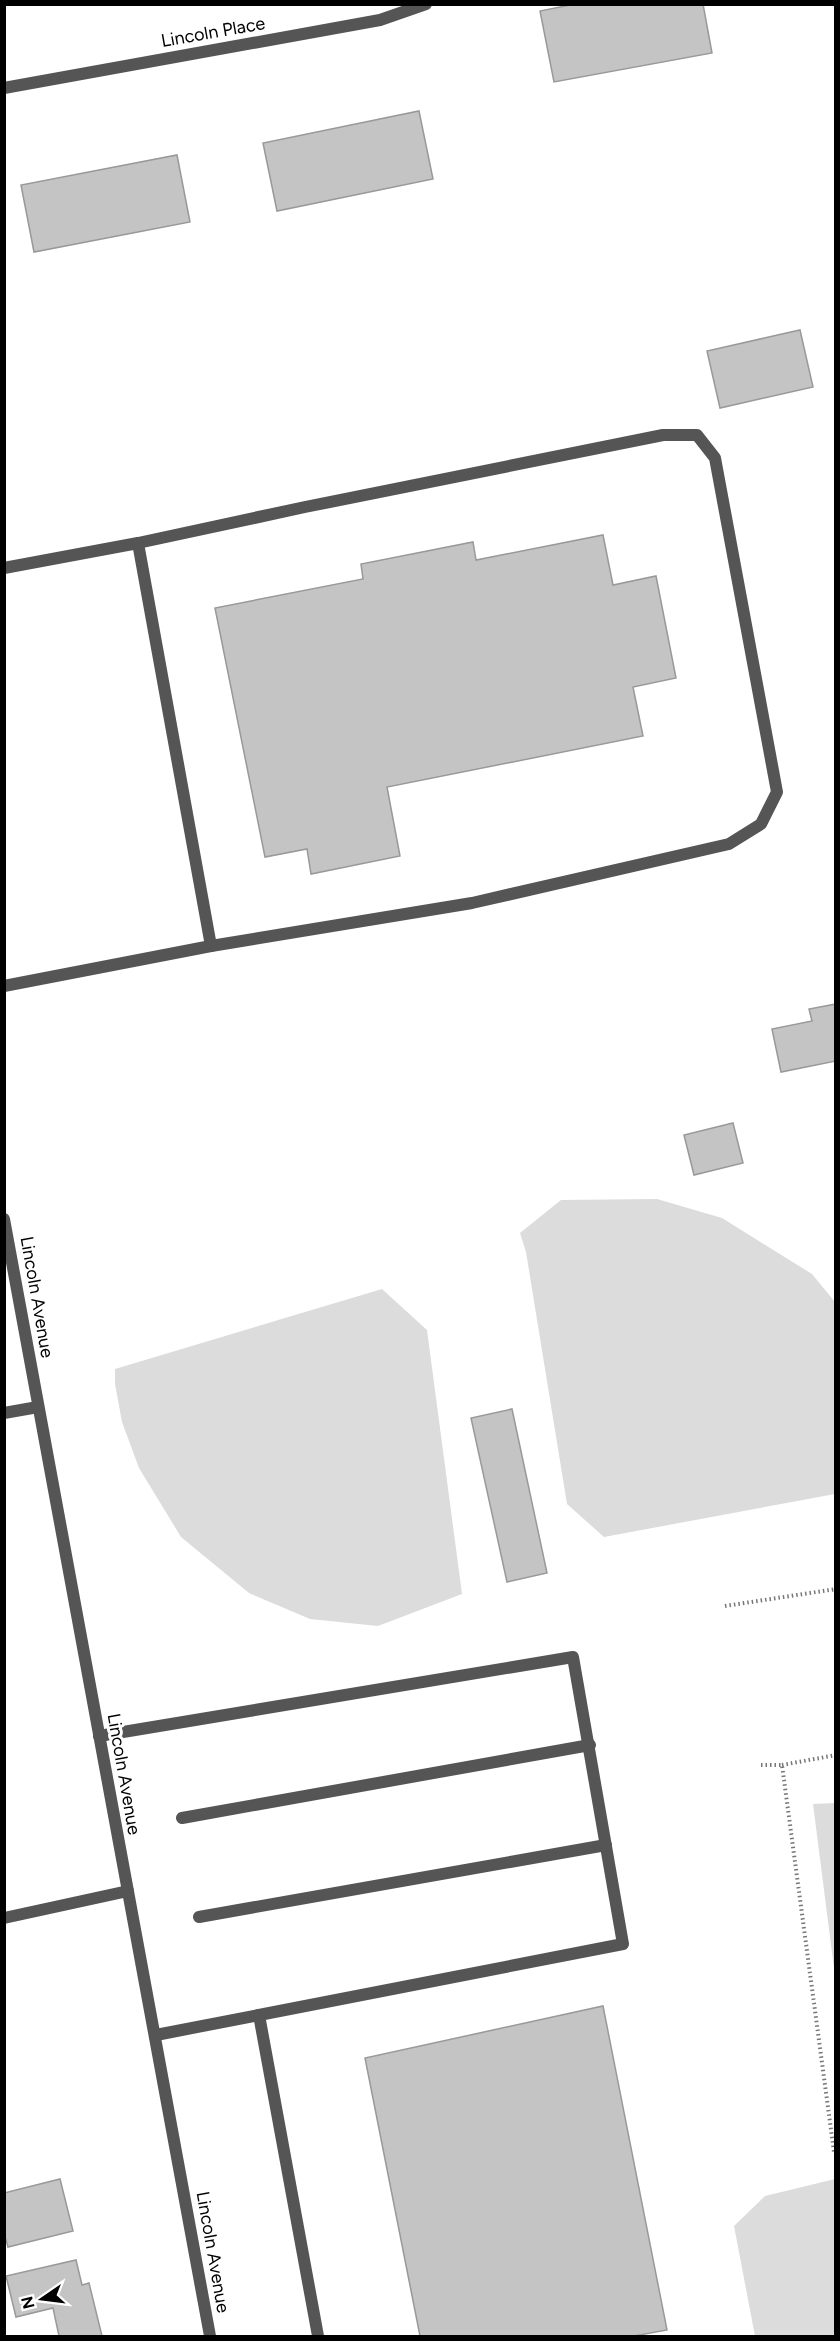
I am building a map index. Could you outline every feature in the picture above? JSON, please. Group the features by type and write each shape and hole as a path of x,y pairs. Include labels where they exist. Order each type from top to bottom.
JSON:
{"street":[{"name":"Lincoln Place","path":"4,88 380,20 426,4"},
{"path":"4,568 138,543 663,435 697,435 715,458 777,792 761,824 729,844 472,903 211,946 4,986"},
{"path":"138,543 211,946"},
{"name":"Lincoln Avenue","path":"4,1219 210,2337"},
{"path":"4,1413 39,1407"},
{"path":"99,1736 573,1658 590,1745 623,1944 156,2035"},
{"path":"182,1818 590,1745"},
{"path":"199,1917 606,1845"},
{"path":"4,1918 128,1891"},
{"path":"259,2015 318,2337"}],"path":[{"path":"725,1606 836,1589"},
{"path":"761,1765 782,1765 836,1755"},
{"path":"782,1765 834,2152 836,2152"}],"shaded area":[{"path":"657,1199 722,1218 812,1274 835,1302 835,1494 604,1537 567,1504 526,1252 520,1233 561,1200"},
{"path":"382,1289 427,1330 462,1594 378,1626 310,1619 249,1593 181,1537 139,1468 122,1422 115,1384 115,1369"},
{"path":"836,1803 835,1976 813,1804"},
{"path":"835,2179 835,2336 755,2336 734,2226 765,2196"}],"building":[{"path":"575,4 703,4 712,53 554,82 540,11"},
{"path":"419,111 433,179 277,211 263,143"},
{"path":"177,155 190,222 34,252 21,185"},
{"path":"800,330 813,387 720,408 707,351"},
{"path":"603,535 613,585 656,576 676,678 633,687 643,736 387,787 400,856 311,874 307,849 265,857 215,608 363,579 361,564 473,542 476,560"},
{"path":"836,1004 836,1061 781,1072 772,1029 812,1021 809,1009"},
{"path":"733,1123 743,1163 694,1175 684,1135"},
{"path":"512,1409 547,1573 507,1582 471,1418"},
{"path":"603,2006 667,2330 634,2336 420,2336 365,2058"},
{"path":"60,2179 73,2231 8,2247 4,2233 4,2193"},
{"path":"76,2260 82,2285 89,2283 102,2336 59,2336 53,2308 16,2317 6,2276"}]}
